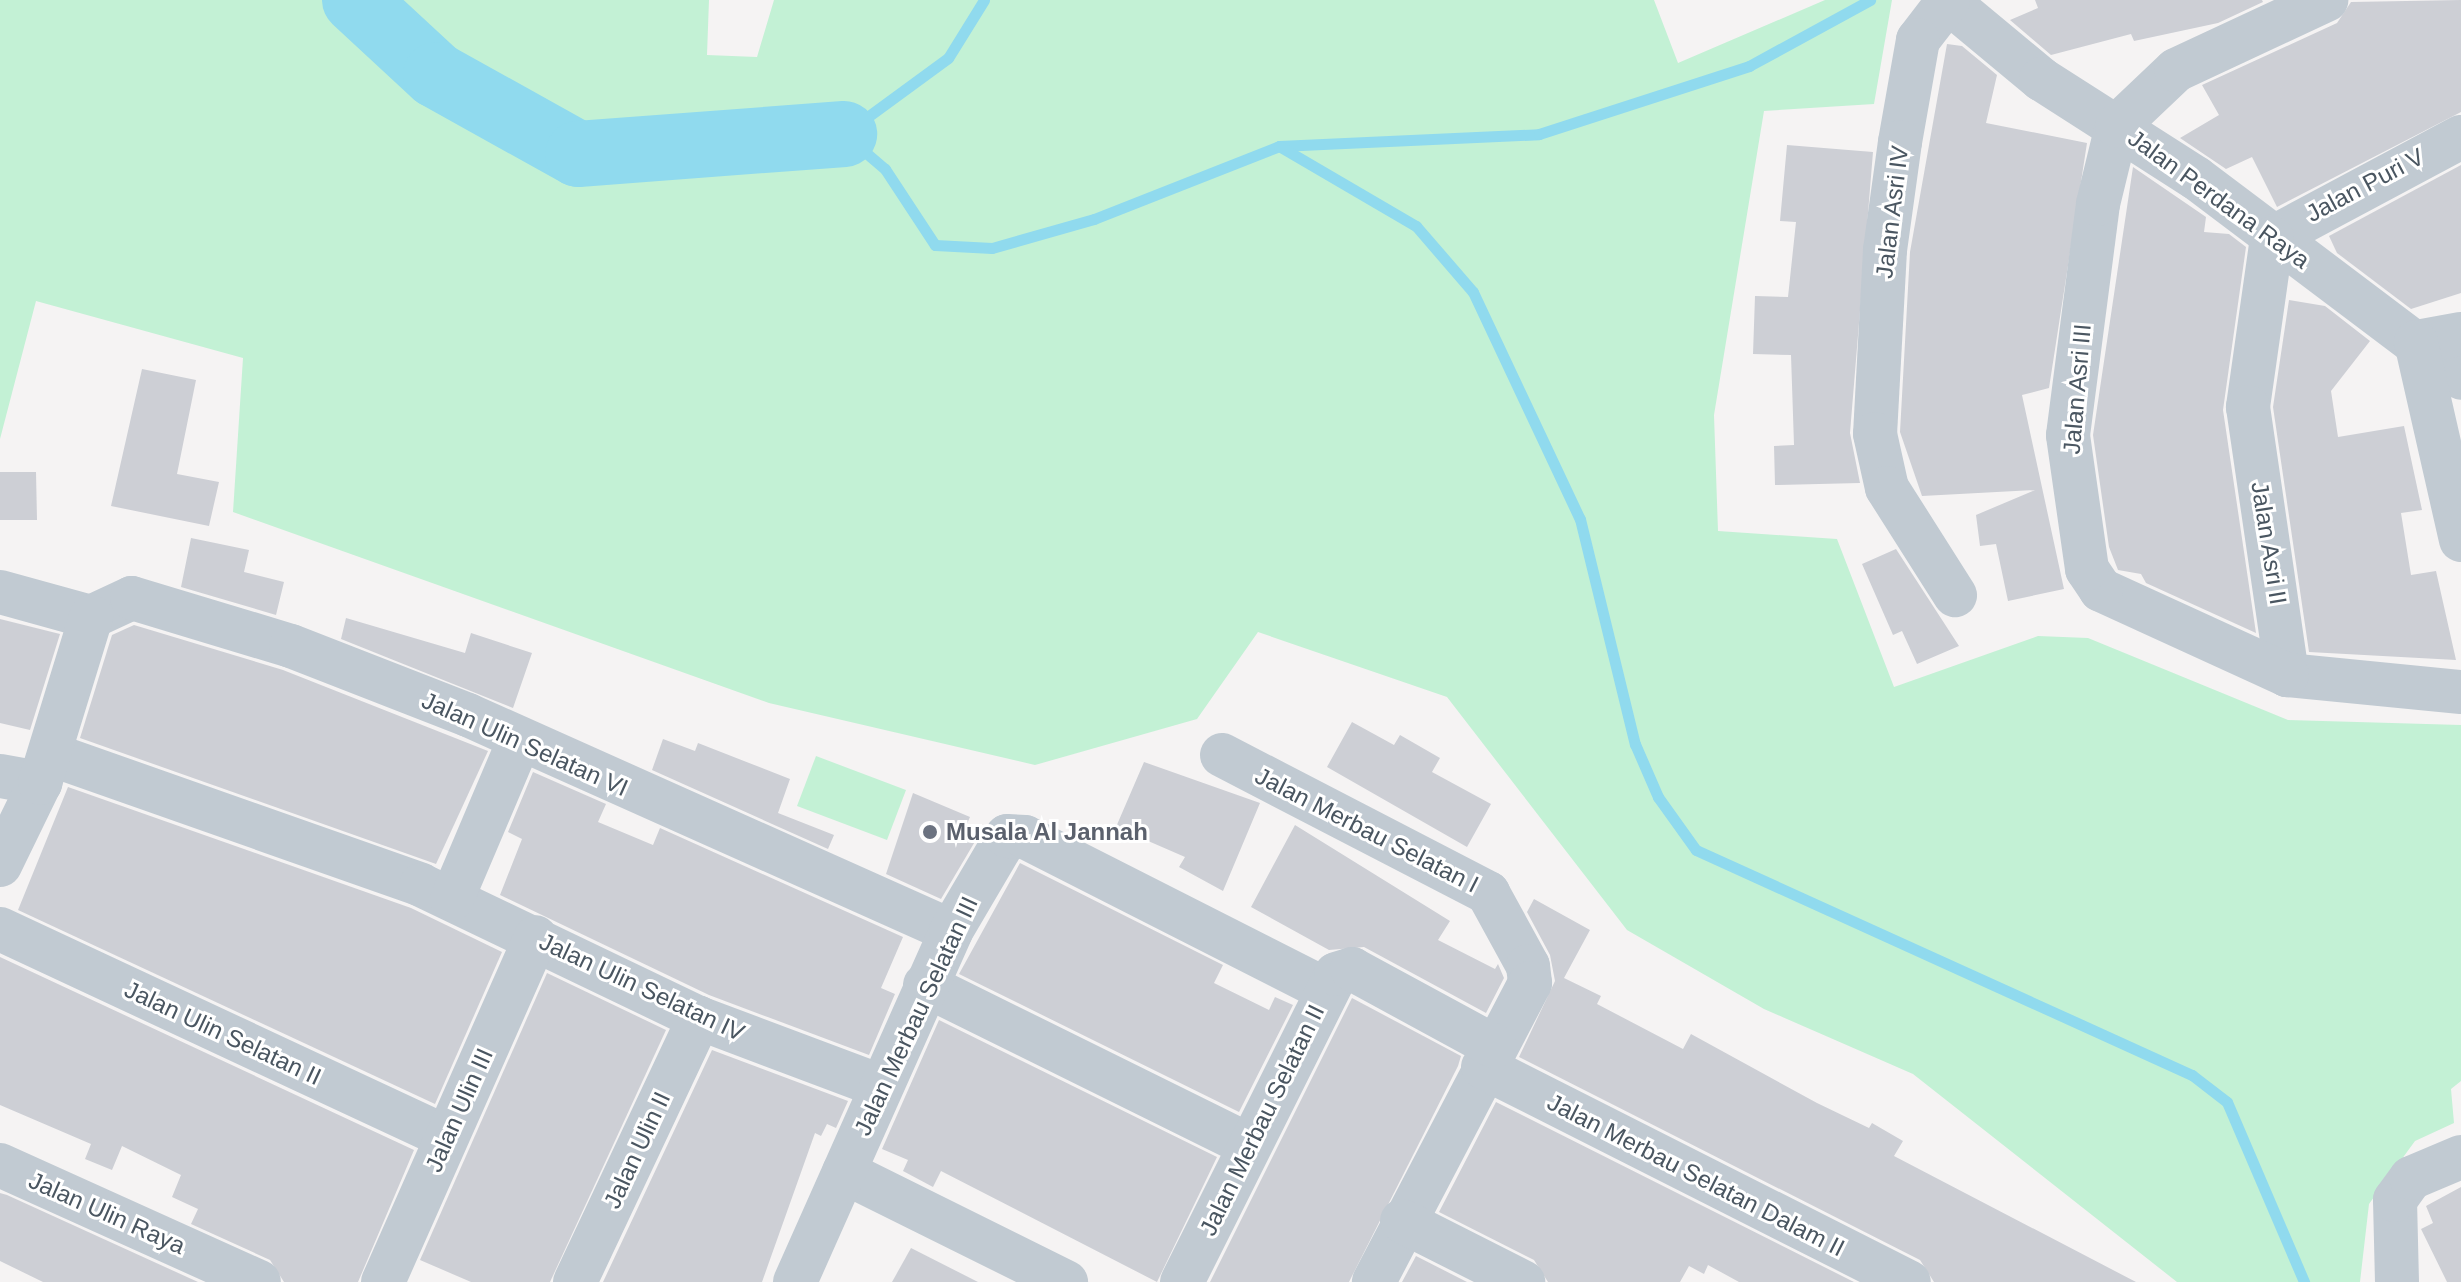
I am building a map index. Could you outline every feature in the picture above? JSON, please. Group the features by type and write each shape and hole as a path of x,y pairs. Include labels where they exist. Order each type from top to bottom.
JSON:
{"street":[{"path":"2117,126 2176,70 2326,0"},
{"name":"Jalan Perdana Raya","path":"1955,10 2416,342 2461,378"},
{"name":"Jalan Asri IV","path":"1955,10 1918,40 1885,250 1875,434 1887,488 1955,595"},
{"name":"Jalan Asri III","path":"2117,126 2098,204 2068,435 2087,569 2120,600 2287,675"},
{"name":"Jalan Puri V","path":"2272,238 2461,137"},
{"name":"Jalan Asri II","path":"2272,238 2248,407 2287,675"},
{"path":"2461,334 2416,342 2461,540"},
{"path":"0,592 91,617 30,771 0,865"},
{"name":"Jalan Ulin Selatan VI","path":"91,617 132,598 291,646 520,739 951,931"},
{"path":"2287,675 2461,692"},
{"path":"452,899 520,739"},
{"name":"Jalan Merbau Selatan I","path":"1222,755 1488,893 1530,975 1402,1221 1374,1282"},
{"name":"Jalan Ulin Selatan IV","path":"30,771 452,899 699,1018 880,1086"},
{"name":"Jalan Merbau Selatan III","path":"795,1282 925,985 951,931 1007,836 1025,837 1339,979"},
{"name":"Jalan Ulin Selatan II","path":"0,929 446,1137"},
{"name":"Jalan Ulin III","path":"383,1282 536,937"},
{"path":"1339,979 1488,1056"},
{"name":"Jalan Merbau Selatan II","path":"1182,1282 1249,1145 1339,979"},
{"path":"925,985 1249,1145"},
{"name":"Jalan Ulin II","path":"575,1282 699,1018"},
{"name":"Jalan Merbau Selatan Dalam II","path":"1488,1056 1909,1282"},
{"path":"2397,1282 2395,1200 2411,1178 2461,1157"},
{"name":"Jalan Ulin Raya","path":"0,1165 259,1282"},
{"path":"844,1172 1066,1282"},
{"path":"1402,1221 1523,1282"}],"green space":[{"path":"0,0 709,0 707,55 757,57 774,0 1654,0 1678,63 1825,0 1892,0 1874,104 1764,111 1714,415 1718,531 1837,539 1894,687 2038,636 2088,638 2288,720 2461,725 2461,1081 2451,1089 2454,1123 2415,1141 2369,1204 2360,1282 2177,1282 1913,1074 1764,1009 1627,930 1447,697 1258,632 1197,719 1035,765 769,703 233,512 243,358 36,301 0,439"},
{"path":"816,756 906,790 887,840 797,806"}],"building":[{"path":"2035,0 2263,2 2218,23 2134,41 2131,34 2051,55 2010,20 2038,8"},
{"path":"2461,0 2461,112 2277,207 2252,157 2226,169 2180,138 2219,115 2202,85 2337,23 2351,2"},
{"path":"1947,44 1962,46 1997,75 1986,123 2087,143 2049,388 2022,395 2064,589 2008,601 1996,544 1980,546 1976,515 2035,490 1922,496 1900,432 1910,252"},
{"path":"1787,145 1873,152 1850,433 1860,483 1775,485 1774,446 1794,445 1791,355 1753,354 1755,296 1788,297 1796,222 1780,221"},
{"path":"2461,165 2461,293 2411,309 2337,253 2329,236"},
{"path":"2133,167 2206,217 2204,232 2229,234 2246,247 2223,410 2256,633 2146,583 2141,574 2118,570 2109,547 2093,435"},
{"path":"2289,300 2325,306 2370,341 2331,391 2338,437 2404,426 2422,510 2401,513 2411,575 2436,571 2456,660 2309,652 2273,407"},
{"path":"142,369 196,380 177,474 219,482 209,526 111,506"},
{"path":"0,472 36,472 37,520 0,520"},
{"path":"191,538 249,550 244,572 284,582 276,615 181,587"},
{"path":"1896,549 1959,646 1917,664 1902,631 1893,635 1862,564"},
{"path":"346,618 465,653 471,633 532,653 513,708 341,639"},
{"path":"0,619 60,634 30,730 0,723"},
{"path":"134,625 283,670 488,751 436,864 80,738 112,635"},
{"path":"1352,722 1394,745 1400,735 1440,758 1432,772 1491,804 1467,847 1327,767"},
{"path":"663,739 695,751 698,743 790,779 778,813 834,835 828,849 652,770"},
{"path":"1144,762 1260,803 1223,891 1179,867 1185,857 1116,827"},
{"path":"533,772 606,804 598,822 653,845 660,828 903,937 881,988 895,994 869,1055 709,995 500,895 522,839 508,832"},
{"path":"68,787 411,908 502,952 435,1104 18,910"},
{"path":"913,793 970,817 966,826 980,833 941,899 886,874"},
{"path":"1295,825 1450,921 1438,940 1495,969 1498,964 1504,978 1486,1013 1364,947 1329,950 1251,907"},
{"path":"1020,863 1223,965 1214,983 1269,1010 1275,997 1293,1005 1239,1112 959,974"},
{"path":"1534,899 1590,930 1564,978 1601,996 1597,1004 1683,1049 1691,1034 1817,1103 1869,1128 1872,1123 1903,1141 1894,1156 2136,1282 1934,1282 1920,1260 1519,1057 1555,981 1550,955 1527,912"},
{"path":"0,957 414,1150 358,1282 284,1282 270,1260 191,1224 198,1209 172,1197 181,1175 122,1146 112,1170 85,1159 91,1144 0,1105"},
{"path":"547,973 666,1030 550,1282 471,1282 420,1260"},
{"path":"1352,998 1461,1056 1458,1066 1349,1282 1210,1282"},
{"path":"939,1020 1217,1157 1157,1282 941,1171 933,1187 903,1171 908,1160 882,1149"},
{"path":"712,1050 848,1101 836,1128 827,1124 821,1136 815,1133 762,1282 603,1282"},
{"path":"1496,1102 1854,1282 1739,1282 1708,1265 1704,1274 1689,1266 1680,1282 1548,1282 1534,1260 1439,1212"},
{"path":"2461,1187 2461,1282 2447,1282 2421,1229 2433,1223 2426,1206"},
{"path":"0,1193 198,1282 43,1282 0,1261"},
{"path":"911,1248 978,1282 892,1282"},
{"path":"1416,1256 1467,1282 1402,1282"}],"waterway":[{"path":"355,0 436,75 578,154 844,134"},
{"path":"984,0 948,58 844,134 885,169 935,245 992,248 1094,219 1279,146 1539,134 1749,66 1870,0"},
{"path":"1279,146 1416,226 1473,292 1580,519 1635,744 1658,797 1696,850 2192,1075 2227,1102 2304,1282"}],"place":[{"name":"Musala Al Jannah","path":"930,832"}]}
